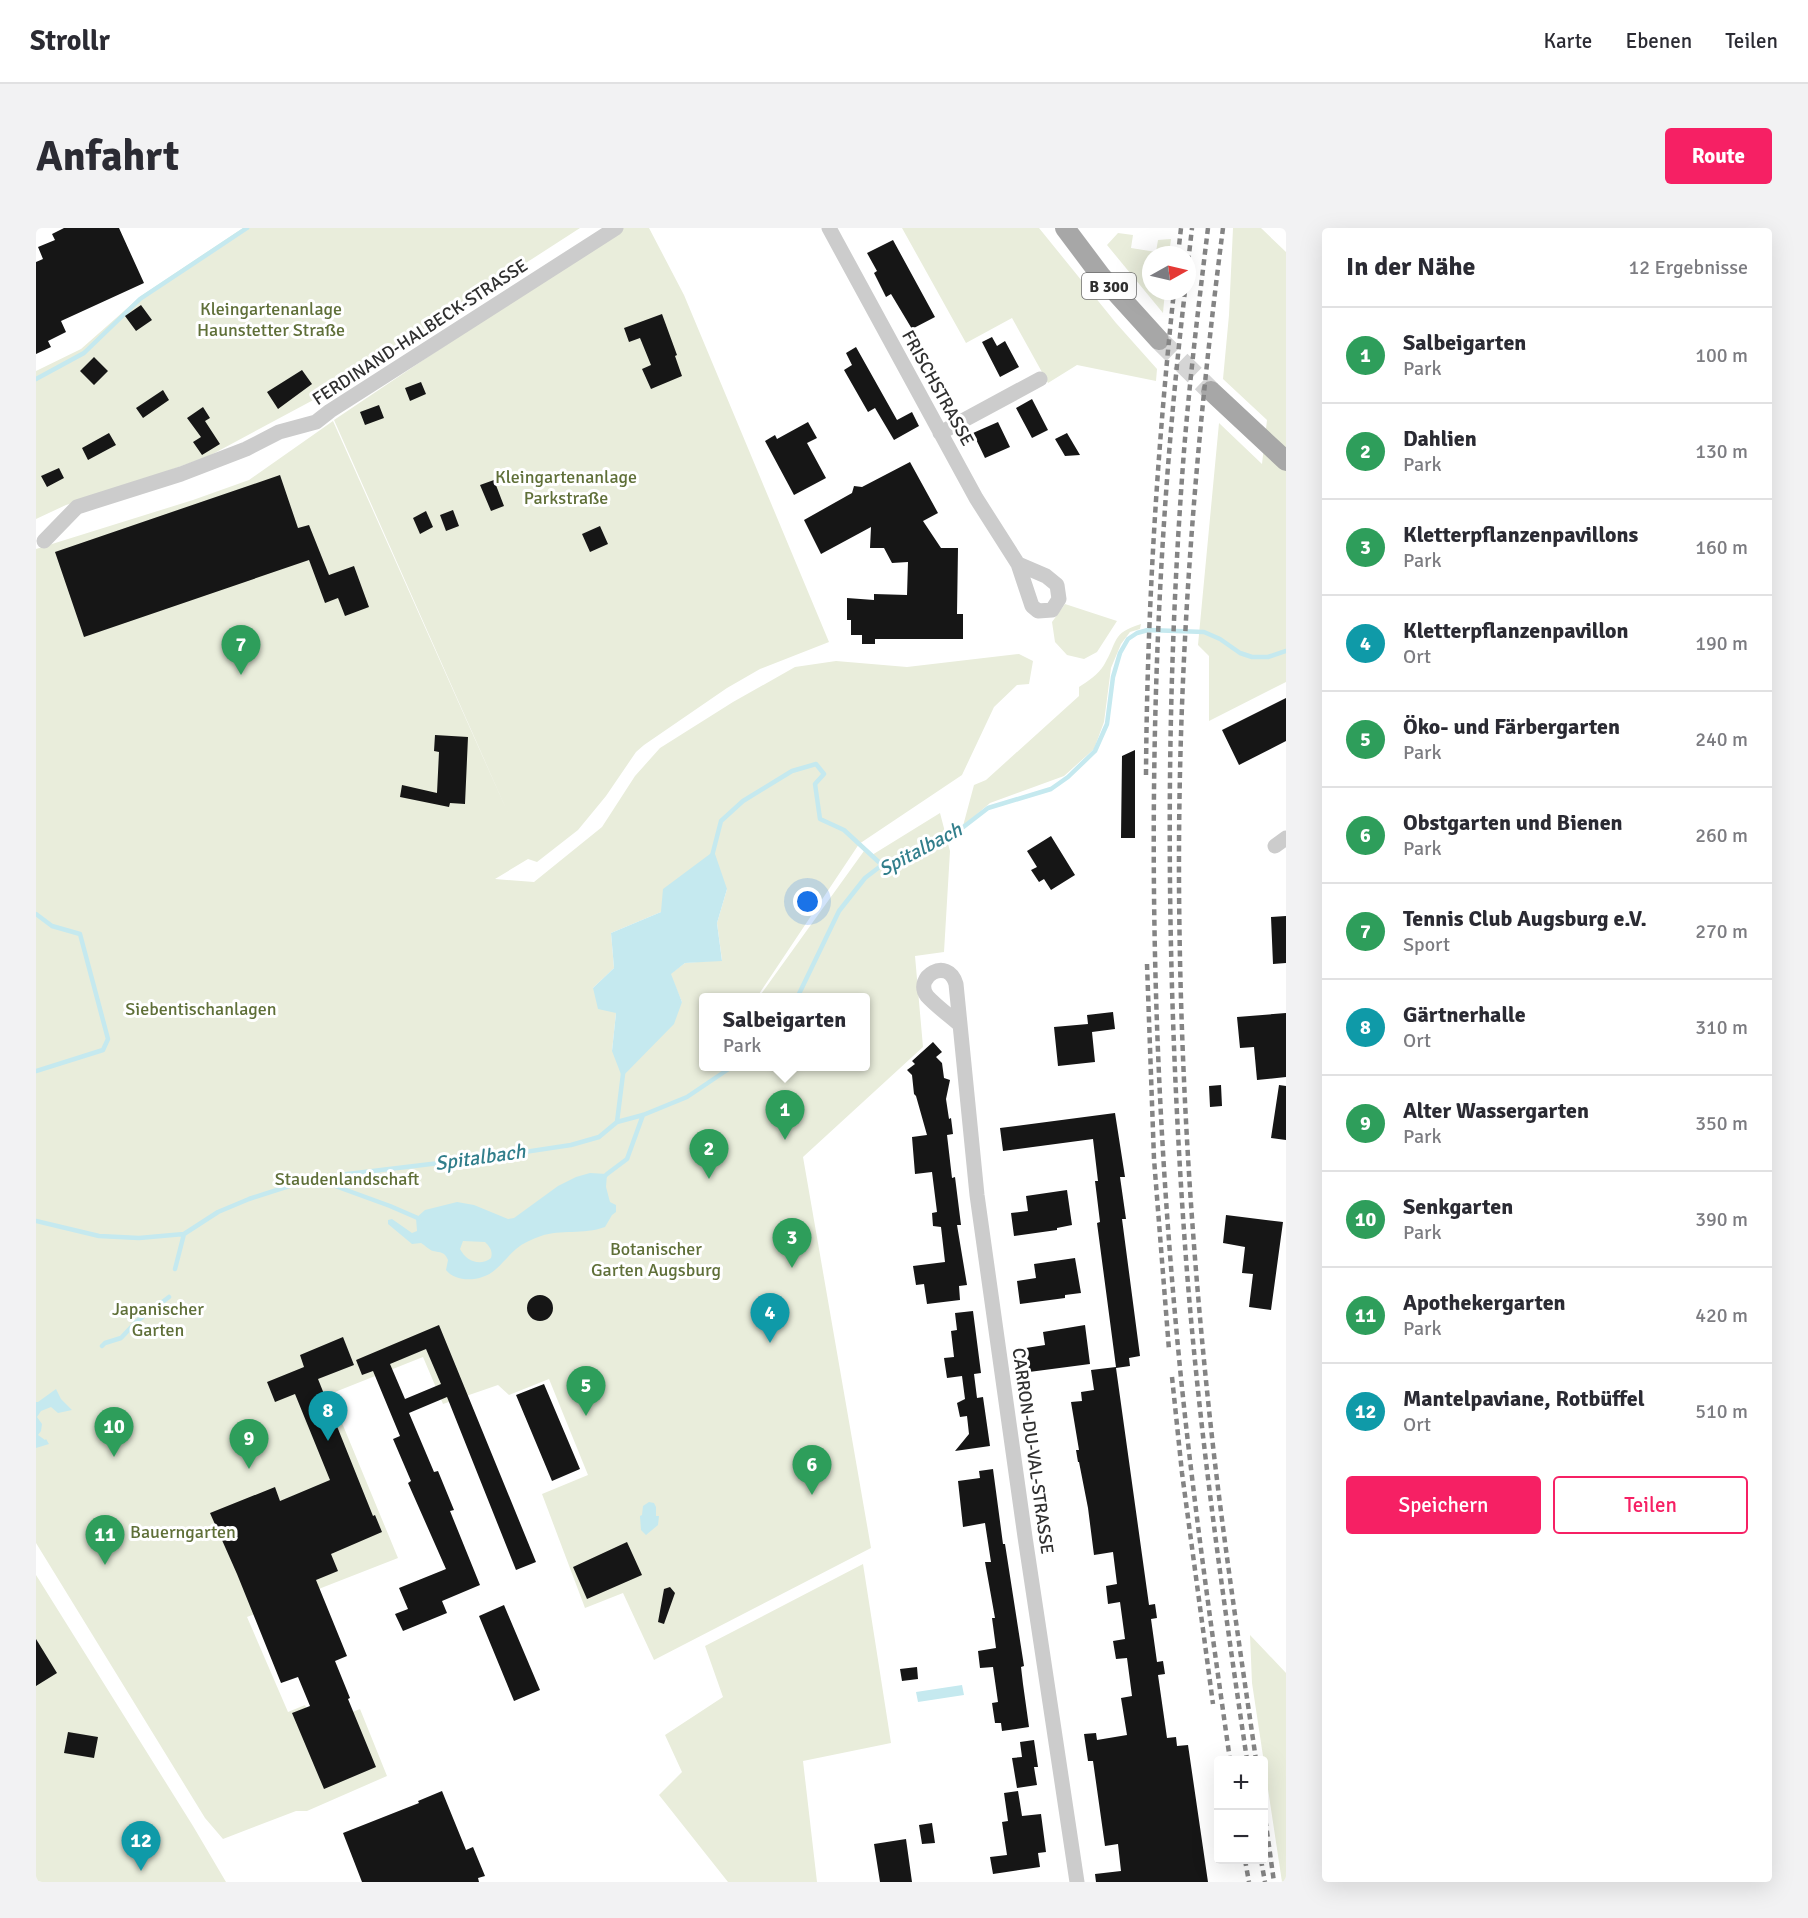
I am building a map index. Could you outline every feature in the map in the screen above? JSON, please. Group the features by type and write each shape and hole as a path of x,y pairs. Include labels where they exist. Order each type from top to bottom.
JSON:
{"main road":[{"name":"B 300","path":"1065,228 1101,276 1159,340"},
{"path":"1211,391 1284,459"}],"street":[{"name":"FERDINAND-HALBECK-STRASSE","path":"44,541 77,507 181,474 246,449 279,432 316,422 616,228"},
{"name":"FRISCHSTRASSE","path":"829,228 976,498 1018,564"},
{"path":"940,433 1040,379"},
{"name":"CARRON-DU-VAL-STRASSE","path":"960,1025 977,1196 993,1314 1077,1882"}],"green space":[{"name":"Kleingartenanlage Haunstetter Straße","path":"243,228 580,228 317,398 209,456 66,505 36,519 36,371 81,349 141,296"},
{"path":"620,228 649,228 684,295 829,642 760,669 727,688 644,745 636,752 606,796 578,830 537,862 528,859 495,879 534,882 602,827 635,776 660,748 733,702 795,667 836,661 907,667 1019,654 1033,661 1029,684 1017,685 994,707 962,775 859,844 760,993 699,993 699,1071 870,1071 870,993 762,993 864,851 872,855 940,813 950,851 944,952 915,956 923,1047 803,1157 871,1548 654,1660 623,1593 585,1608 542,1494 588,1475 549,1379 509,1395 498,1385 443,1404 423,1357 330,1394 398,1558 247,1617 288,1712 305,1705 315,1727 360,1709 387,1776 307,1811 296,1811 223,1839 205,1818 36,1543 36,549 249,480 333,421 511,820 334,420","holes":["727,889 717,923 722,960 685,963 670,974 682,1002 612,1051 616,1013 593,988 614,968 611,933 661,912"]},
{"path":"902,228 1039,228 1116,323 1157,369 1156,381 1077,365 1048,383 1012,318 966,343"},
{"path":"1233,228 1261,228 1286,252 1286,682 1209,721 1209,656 1198,645 1219,423 1262,464 1267,420 1223,379"},
{"path":"1118,233 1133,235 1131,248 1142,250 1142,288 1107,245"},
{"path":"1171,239 1170,246 1157,246 1158,240"},
{"path":"1152,300 1164,300 1163,313"},
{"path":"1065,604 1117,621 1097,652 1084,659 1067,655 1055,642 1052,622"},
{"path":"1141,624 1140,629 1130,632 1121,644 1111,668 1104,722 1094,749 1064,776 990,803 963,826 974,785 986,780 1079,696 1079,687 1102,669 1116,639 1131,627"},
{"path":"863,1564 891,1743 803,1761 817,1882 728,1882 659,1795 682,1772 665,1735 723,1697 705,1646"},
{"path":"36,1575 193,1826 226,1882 36,1882"},
{"path":"1250,1635 1286,1673 1286,1882 1282,1882 1268,1789 1268,1756 1263,1756 1252,1683"}],"water":[{"path":"714,851 727,889 717,923 722,961 685,963 671,974 682,1002 674,1024 622,1077 612,1051 616,1013 598,1009 593,988 614,968 611,933 661,912 663,889"},
{"path":"590,1173 607,1174 606,1187 610,1202 616,1205 616,1212 605,1227 534,1238 516,1249 491,1273 478,1278 463,1279 451,1274 446,1270 448,1260 444,1254 421,1243 412,1244 388,1224 388,1220 392,1219 412,1233 417,1231 416,1218 425,1210 457,1202 474,1205 508,1219 514,1218 558,1186","holes":["463,1241 485,1242 491,1249 492,1256 487,1261 474,1261 466,1257 460,1249"]},
{"path":"56,1389 61,1399 72,1410 58,1413 51,1407 41,1411 37,1417 42,1424 38,1435 46,1439 49,1444 36,1448 36,1402"},
{"path":"649,1502 654,1503 656,1516 659,1516 658,1525 646,1535 641,1530 640,1516 643,1506"},
{"path":"962,1685 964,1695 918,1702 916,1692"}],"building":[{"path":"64,228 119,228 144,283 61,321 66,332 48,341 51,347 36,354 36,262 43,259 38,247 55,240 52,234"},
{"path":"893,240 935,317 912,329 891,294 886,297 874,273 877,271 867,253"},
{"path":"141,305 152,320 136,331 125,316"},
{"path":"662,314 682,376 651,389 642,369 651,365 640,338 629,342 624,328"},
{"path":"992,337 997,346 1005,341 1019,367 1000,377 982,342"},
{"path":"856,347 897,420 912,412 919,426 894,440 875,408 868,412 844,370 852,365 846,353"},
{"path":"94,357 108,371 94,385 80,371"},
{"path":"302,370 312,384 278,409 267,392"},
{"path":"421,382 426,394 410,401 405,388"},
{"path":"163,390 169,400 143,418 136,408"},
{"path":"1032,399 1048,430 1032,438 1016,408"},
{"path":"379,405 384,418 365,425 360,412"},
{"path":"203,407 210,418 205,421 220,444 202,455 193,442 201,437 187,418"},
{"path":"808,422 817,438 807,443 826,478 794,495 765,441 775,435 777,439"},
{"path":"998,422 1010,447 985,458 973,433"},
{"path":"109,433 116,445 88,460 82,448"},
{"path":"1067,433 1080,455 1065,456 1055,439"},
{"path":"910,462 938,513 923,521 941,548 958,548 957,614 963,614 963,639 875,639 875,644 862,644 862,635 851,635 851,620 847,620 847,598 874,600 874,594 907,595 908,562 892,563 884,548 870,548 871,527 821,554 804,520 852,493 854,486 862,487"},
{"path":"59,468 64,478 47,487 41,476"},
{"path":"280,475 298,528 309,525 329,575 354,566 369,607 345,616 338,598 325,603 309,560 84,637 55,552"},
{"path":"494,480 504,506 491,511 480,485"},
{"path":"453,510 459,526 446,531 440,515"},
{"path":"426,511 433,527 420,534 413,518"},
{"path":"600,526 608,544 590,552 582,534"},
{"path":"1286,698 1286,741 1239,765 1222,730"},
{"path":"435,735 468,737 465,804 450,803 449,807 400,797 402,785 437,793 439,752 434,751"},
{"path":"1135,750 1135,838 1121,838 1122,756"},
{"path":"1051,836 1075,875 1051,890 1044,879 1039,882 1031,870 1037,867 1027,851"},
{"path":"1286,916 1286,963 1273,964 1271,917"},
{"path":"1113,1012 1115,1029 1092,1032 1095,1062 1058,1066 1054,1027 1088,1024 1087,1015"},
{"path":"1286,1013 1286,1077 1257,1080 1254,1047 1240,1048 1237,1017"},
{"path":"933,1042 942,1052 936,1057 942,1063 944,1078 950,1080 946,1099 953,1134 947,1135 952,1178 955,1177 961,1225 957,1225 967,1285 959,1286 960,1300 927,1304 924,1284 916,1285 913,1266 945,1262 941,1227 933,1226 932,1213 937,1212 932,1172 915,1174 912,1137 927,1135 914,1094 912,1075 907,1070 915,1064 912,1061"},
{"path":"1221,1085 1222,1106 1210,1107 1209,1086"},
{"path":"1279,1085 1286,1086 1286,1140 1271,1138"},
{"path":"1115,1113 1125,1177 1120,1177 1126,1219 1122,1219 1140,1356 1129,1358 1130,1366 1116,1368 1149,1605 1155,1604 1157,1618 1151,1619 1157,1662 1163,1661 1165,1674 1158,1675 1167,1738 1176,1737 1177,1746 1188,1745 1208,1882 1096,1882 1095,1874 1121,1871 1118,1844 1105,1846 1093,1761 1088,1761 1084,1734 1096,1733 1097,1740 1127,1735 1121,1698 1132,1696 1127,1658 1116,1659 1113,1641 1125,1639 1120,1602 1108,1604 1106,1586 1117,1584 1113,1552 1094,1555 1088,1508 1076,1450 1079,1450 1071,1402 1082,1401 1081,1392 1094,1390 1091,1370 1116,1367 1097,1223 1100,1222 1093,1139 1003,1151 1000,1128"},
{"path":"1067,1190 1072,1225 1057,1228 1057,1230 1014,1236 1011,1213 1028,1211 1026,1196"},
{"path":"1226,1215 1283,1222 1271,1310 1249,1307 1253,1274 1242,1273 1245,1247 1223,1243"},
{"path":"1075,1258 1081,1293 1065,1295 1065,1298 1020,1304 1017,1281 1036,1278 1034,1264"},
{"path":"540,1295 549,1299 553,1308 549,1317 540,1321 531,1317 527,1308 531,1299"},
{"path":"973,1311 981,1373 974,1374 977,1398 983,1397 990,1446 955,1451 969,1434 967,1416 960,1417 957,1403 965,1399 962,1376 947,1378 944,1358 954,1357 951,1331 957,1330 955,1313"},
{"path":"439,1325 536,1562 516,1570 447,1397 409,1413 434,1472 438,1471 454,1510 450,1511 480,1585 442,1601 447,1613 403,1631 395,1614 408,1609 399,1588 446,1569 408,1483 411,1481 393,1439 400,1436 373,1371 362,1375 356,1360","holes":["426,1349 441,1384 405,1399 390,1364"]},
{"path":"1085,1325 1090,1364 1029,1372 1026,1348 1045,1345 1043,1332"},
{"path":"343,1337 354,1365 318,1379 373,1516 375,1515 382,1532 331,1554 338,1571 316,1580 347,1656 335,1661 376,1767 324,1789 292,1713 310,1706 298,1677 281,1683 210,1513 275,1487 280,1501 330,1480 295,1394 275,1402 267,1382 304,1367 300,1355"},
{"path":"544,1384 580,1469 552,1481 516,1395"},
{"path":"993,1469 1024,1666 1021,1667 1029,1727 1002,1731 1001,1723 995,1723 992,1703 998,1702 993,1667 980,1668 978,1651 996,1648 992,1618 995,1618 985,1562 991,1562 985,1523 963,1527 958,1481 980,1478 979,1471"},
{"path":"627,1542 642,1575 587,1599 573,1567"},
{"path":"670,1587 675,1593 664,1624 658,1622 664,1589"},
{"path":"504,1605 540,1690 514,1701 479,1616"},
{"path":"36,1639 57,1673 36,1686"},
{"path":"917,1667 918,1679 902,1681 900,1669"},
{"path":"68,1732 98,1737 94,1758 64,1753"},
{"path":"1034,1740 1038,1767 1034,1767 1037,1785 1017,1788 1012,1758 1022,1757 1020,1742"},
{"path":"442,1791 466,1850 473,1847 485,1876 478,1878 479,1882 362,1882 343,1833 419,1803 418,1801"},
{"path":"1018,1791 1022,1816 1041,1814 1046,1852 1038,1853 1040,1867 993,1874 990,1857 1007,1855 1002,1822 1008,1821 1004,1793"},
{"path":"932,1823 935,1843 922,1844 919,1825"},
{"path":"906,1839 912,1882 880,1882 874,1844"}],"waterway":[{"path":"36,379 84,353 140,299 247,228"},
{"name":"Spitalbach","path":"799,993 839,911 865,878 882,865 906,853 953,835 988,808 1051,789 1068,777 1095,751 1107,724 1113,677 1120,653 1128,639 1148,630 1204,632 1220,639 1240,653 1252,657 1268,657 1286,651"},
{"path":"712,856 721,821 743,801 792,771 816,764 824,774 815,784 820,819 844,830 882,865"},
{"path":"36,914 52,926 80,934 108,1039 103,1050 36,1071"},
{"name":"Spitalbach","path":"36,1221 99,1236 139,1238 184,1234 218,1212 249,1199 314,1178 498,1156 571,1145 599,1137 617,1122 643,1115 687,1097 726,1071"},
{"path":"617,1122 623,1074"},
{"path":"603,1178 627,1159 643,1115"},
{"path":"316,1179 420,1219"},
{"name":"Spitalbach","path":"175,1269 184,1234"},
{"name":"Spitalbach","path":"102,1346 121,1338 136,1322 169,1297"}],"tunnel":[{"path":"1159,340 1211,391"}],"railway":[{"path":"1179,246 1181,228"},
{"path":"1190,246 1192,228"},
{"path":"1208,228 1189,395 1178,548 1170,743 1171,938 1178,1133 1195,1364 1210,1496 1246,1756"},
{"path":"1223,228 1204,391 1185,637 1179,801 1180,954 1188,1165 1199,1306 1213,1446 1255,1756"},
{"path":"1146,775 1148,654 1154,533 1173,300"},
{"path":"1184,300 1171,426 1156,698 1155,971 1169,1243 1181,1378 1197,1522 1229,1756"},
{"path":"1147,964 1154,1159 1169,1350"},
{"path":"1172,1377 1182,1473 1213,1704"},
{"path":"1268,1839 1274,1882"},
{"path":"1246,1864 1249,1882"},
{"path":"1262,1864 1265,1882"}],"place":[{"name":"Tennis Club Augsburg e.V.","path":"241,675"},
{"name":"Salbeigarten","path":"785,1140"},
{"name":"Dahlien","path":"709,1179"},
{"name":"Kletterpflanzenpavillons","path":"792,1268"},
{"name":"Kletterpflanzenpavillon","path":"770,1343"},
{"name":"Öko- und Färbergarten","path":"586,1416"},
{"name":"Gärtnerhalle","path":"328,1441"},
{"name":"Senkgarten","path":"114,1457"},
{"name":"Alter Wassergarten","path":"249,1469"},
{"name":"Obstgarten und Bienen","path":"812,1495"},
{"name":"Apothekergarten","path":"105,1565"},
{"name":"Mantelpaviane, Rotbüffel","path":"141,1871"}],"park label":[{"name":"Kleingartenanlage Parkstraße","path":"566,487"},
{"name":"Siebentischanlagen","path":"201,1009"},
{"name":"Staudenlandschaft","path":"347,1179"},
{"name":"Botanischer Garten Augsburg","path":"656,1259"},
{"name":"Japanischer Garten","path":"158,1319"},
{"name":"Bauerngarten","path":"183,1532"}]}
